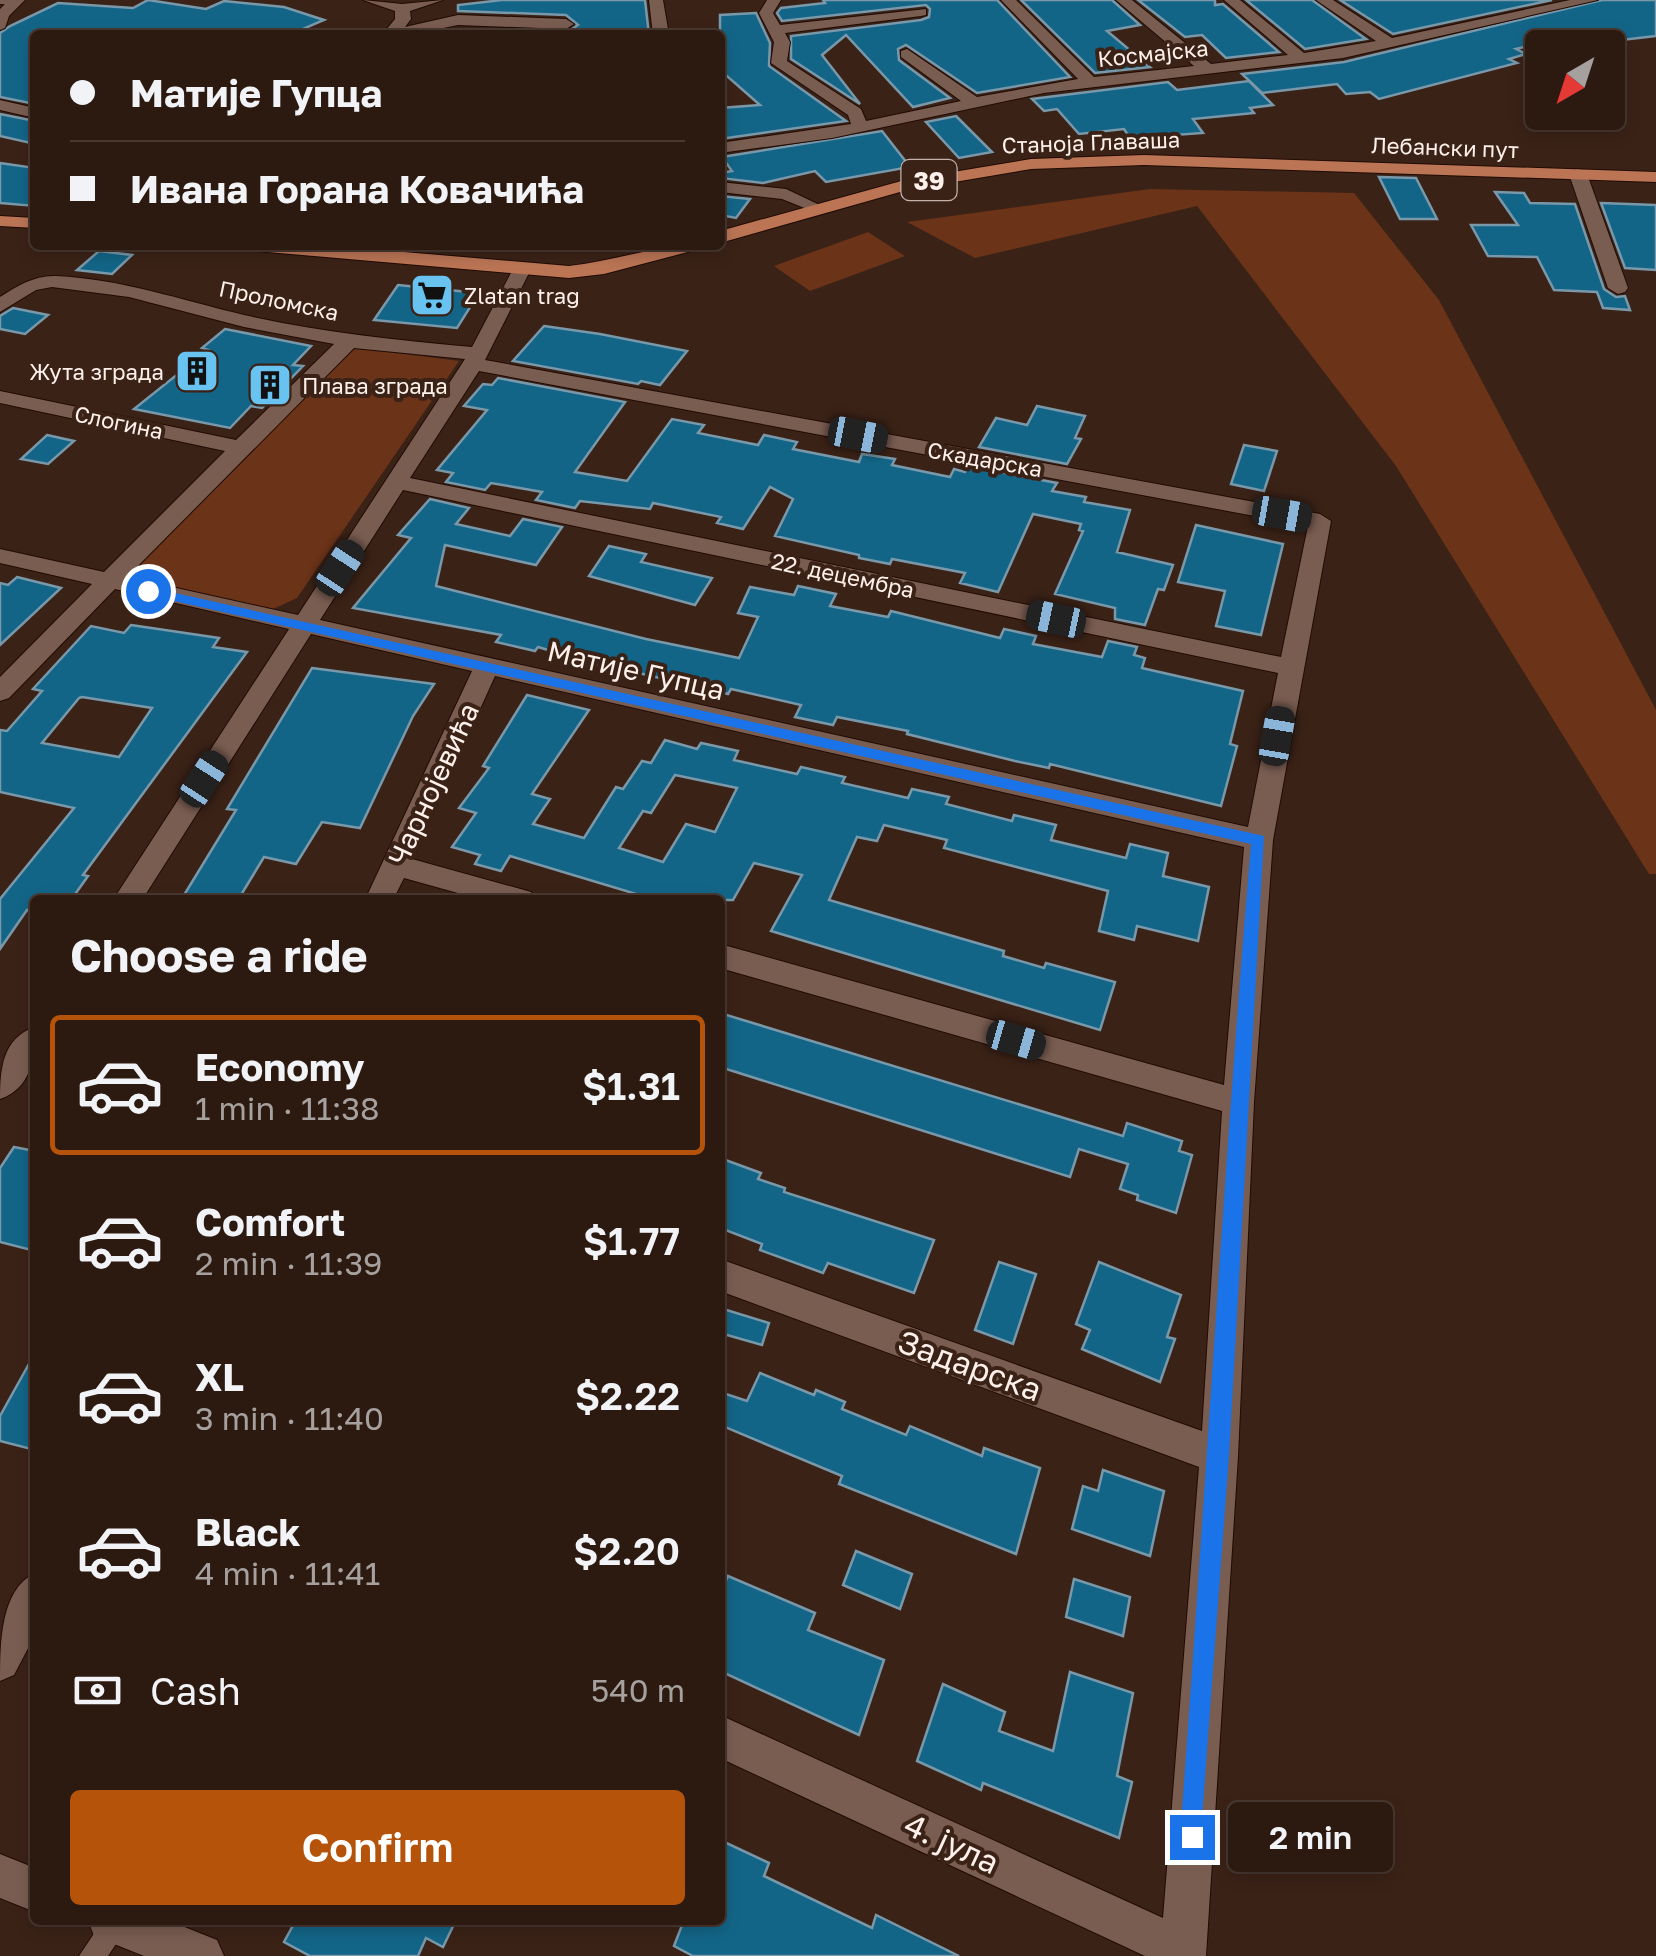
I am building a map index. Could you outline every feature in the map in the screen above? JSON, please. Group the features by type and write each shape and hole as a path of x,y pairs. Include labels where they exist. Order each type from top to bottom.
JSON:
{"main road":[{"name":"Лебански пут","path":"1232,162 1656,177"},
{"name":"Станоја Главаша","path":"725,236 943,176 1031,164 1232,162"},
{"path":"0,220 30,223"},
{"path":"307,250 522,271 590,270 672,250"}],"street":[{"path":"370,0 402,8 436,0"},
{"path":"656,0 660,30"},
{"path":"774,0 766,13 782,42 779,63 855,113 860,127"},
{"path":"1008,0 1090,82"},
{"path":"1124,0 1209,70"},
{"path":"1231,0 1301,58"},
{"path":"1323,0 1390,44"},
{"path":"1534,0 1552,9"},
{"name":"Космајска","path":"725,147 860,127 1090,82 1209,70 1390,44 1591,0"},
{"path":"0,25 11,1"},
{"path":"394,30 402,19 402,8"},
{"path":"775,30 920,12"},
{"path":"410,30 458,20 566,24"},
{"path":"907,54 973,102"},
{"path":"0,105 30,112"},
{"path":"1578,174 1618,288"},
{"path":"725,188 786,194 817,208"},
{"path":"129,895 475,359 522,271"},
{"name":"Проломска","path":"0,306 40,282 130,291 244,321 349,341"},
{"name":"Скадарска","path":"349,341 475,359 1320,520 1289,668"},
{"name":"Проломска","path":"0,692 177,516 238,447 349,341"},
{"name":"Слогина","path":"0,397 238,447"},
{"name":"22. децембра","path":"396,482 1289,668"},
{"name":"Матије Гупца","path":"0,556 1259,840"},
{"name":"Чарнојевића","path":"381,895 486,667"},
{"path":"1183,1954 1219,1456 1238,1102 1259,840 1289,668"},
{"path":"396,865 503,895"},
{"path":"725,957 1238,1102"},
{"path":"0,1086 30,1047"},
{"name":"Задарска","path":"725,1277 1219,1456"},
{"path":"0,1662 30,1603"},
{"name":"4. јула","path":"725,1738 1183,1954"},
{"path":"0,1876 30,1888"},
{"path":"106,1933 201,1956"}],"shaded area":[{"path":"1150,189 1354,193 1439,300 1656,710 1656,874 1649,874 1396,466 1197,206 975,258 907,222"},
{"path":"868,232 905,256 810,291 774,266"},
{"path":"352,347 459,361 297,598 273,609 125,576"}],"building":[{"path":"148,0 206,9 224,1 284,7 324,20 301,30 30,30 30,103 0,97 0,33 10,26 58,3 133,8"},
{"path":"502,0 645,0 648,30 570,30 578,25 566,15 458,11 458,5"},
{"path":"823,0 997,0 1070,77 977,93 906,45 898,49 899,60 950,98 913,107 846,35 822,55 860,104 791,59 791,36 921,20 929,17 930,9 926,5 782,21 777,13 781,8 825,3"},
{"path":"1021,0 1112,0 1140,25 1107,31 1150,67 1095,73"},
{"path":"1138,0 1215,0 1215,5 1223,4 1279,52 1226,58 1202,35 1185,37"},
{"path":"1246,0 1312,0 1366,39 1305,49"},
{"path":"1340,0 1552,0 1393,34"},
{"path":"1602,0 1656,0 1656,36 1625,40 1625,30 1525,30 1525,47 1516,49 1525,54 1509,59 1517,63 1379,99 1370,92 1346,94 1337,84 1262,93 1242,74 1344,62"},
{"path":"756,13 770,43 769,66 846,121 725,138 725,108 760,105 725,74 725,30 720,30 720,15"},
{"path":"1249,81 1273,105 1250,108 1254,113 1193,119 1203,133 1132,141 1124,129 1079,134 1057,109 1044,111 1032,99 1168,82 1177,90"},
{"path":"0,114 30,120 30,143 0,136"},
{"path":"956,116 992,152 959,158 926,122"},
{"path":"882,131 910,167 826,182 815,171 763,183 725,179 725,172 732,171 725,157"},
{"path":"0,163 30,167 30,206 0,203"},
{"path":"1379,177 1416,178 1437,219 1400,219"},
{"path":"1495,192 1524,193 1530,203 1575,204 1604,289 1616,297 1625,296 1630,310 1603,308 1597,292 1554,290 1537,257 1488,256 1471,225 1518,225"},
{"path":"725,196 750,199 736,218 725,216"},
{"path":"1601,203 1656,205 1656,270 1625,268"},
{"path":"99,251 132,255 112,274 77,270"},
{"path":"398,285 479,293 457,328 374,320"},
{"path":"13,308 48,315 25,334 0,329 0,316"},
{"path":"544,326 687,351 660,385 513,361"},
{"path":"225,329 311,346 293,365 303,366 262,408 251,406 230,428 134,409 208,350 202,348"},
{"path":"498,378 625,402 575,472 627,481 672,419 704,425 698,433 758,445 764,435 797,442 793,449 859,462 862,454 895,459 892,465 950,477 954,469 965,472 968,466 1057,483 1052,491 1086,497 1084,502 1130,510 1117,552 1173,565 1164,590 1158,589 1145,625 1115,619 1115,608 1055,594 1083,531 1079,530 1081,524 1033,514 998,592 960,583 965,573 892,559 890,564 859,558 775,536 793,499 770,487 743,529 717,523 721,517 653,503 650,509 580,501 575,508 536,500 542,492 491,483 485,490 446,482 453,473 437,470 487,410 464,406 483,384 492,385"},
{"path":"1037,406 1085,416 1075,438 1081,439 1067,464 979,447 996,418 1027,425"},
{"path":"47,435 74,441 48,464 21,459"},
{"path":"1244,445 1277,451 1264,491 1231,484"},
{"path":"430,499 469,508 456,524 510,536 523,519 562,527 536,565 445,545 436,586 646,639 739,658 758,617 738,613 750,587 794,595 798,586 836,594 830,606 888,617 891,611 1000,638 1004,629 1036,636 1033,644 1102,657 1108,641 1137,647 1134,655 1145,658 1142,668 1243,691 1230,744 1237,746 1221,806 1050,764 1049,768 1015,761 907,734 908,731 837,717 833,725 795,717 801,705 731,689 728,694 630,671 628,674 538,647 535,651 496,642 501,635 353,608 411,538 398,535"},
{"path":"1196,525 1283,544 1261,635 1216,626 1225,591 1178,582"},
{"path":"609,546 646,554 641,562 712,578 695,605 589,576"},
{"path":"17,577 61,588 0,645 0,583 8,585"},
{"path":"131,625 219,638 213,647 247,652 83,875 88,876 75,895 30,895 30,911 0,949 0,899 74,808 0,792 0,730 7,731 42,691 33,689 91,626 124,633","holes":["82,697 152,708 119,757 42,743"]},
{"path":"312,668 434,684 413,716 360,828 322,822 296,864 264,857 241,895 184,895 236,810 227,809"},
{"path":"527,695 589,710 532,794 550,799 533,824 584,838 616,787 623,789 642,761 651,763 665,740 697,749 701,743 738,751 734,760 797,774 801,767 845,777 842,783 908,798 912,789 949,797 946,804 1012,821 1014,815 1056,825 1051,840 1126,858 1130,844 1168,853 1163,876 1209,887 1198,941 1137,926 1134,940 1099,931 1108,891 944,848 947,840 884,825 877,841 857,837 829,900 1004,951 1003,956 1044,968 1046,963 1115,982 1100,1030 771,931 802,875 754,863 733,900 725,900 725,895 639,895 510,856 501,871 475,864 480,855 452,847 476,813 459,808 489,768 483,766","holes":["675,775 737,788 715,832 686,824 663,862 619,848 643,811 651,813"]},
{"path":"725,1015 1123,1136 1127,1123 1182,1141 1179,1151 1192,1155 1176,1213 1137,1200 1138,1195 1120,1189 1128,1164 1079,1149 1070,1177 725,1069"},
{"path":"14,1147 30,1150 30,1250 0,1242 0,1168"},
{"path":"725,1160 761,1173 758,1179 785,1188 784,1192 934,1240 914,1293 828,1263 823,1273 760,1250 762,1244 725,1230"},
{"path":"999,1262 1036,1274 1013,1344 975,1330"},
{"path":"1099,1262 1181,1295 1167,1337 1175,1339 1160,1382 1082,1349 1090,1330 1076,1324"},
{"path":"725,1310 769,1323 762,1345 725,1334"},
{"path":"30,1362 30,1449 0,1441 0,1416"},
{"path":"760,1373 814,1395 816,1390 845,1402 842,1409 906,1435 910,1426 982,1456 984,1448 1040,1468 1016,1554 839,1484 842,1476 725,1427 725,1394 747,1401"},
{"path":"1103,1470 1164,1491 1150,1556 1072,1529 1083,1486 1098,1491"},
{"path":"856,1551 912,1574 900,1609 843,1585"},
{"path":"728,1576 815,1613 808,1630 884,1660 859,1735 725,1673"},
{"path":"1074,1579 1130,1597 1123,1636 1066,1617"},
{"path":"1070,1672 1133,1693 1117,1776 1132,1782 1119,1838 983,1783 981,1790 917,1761 943,1684 1005,1712 999,1731 1053,1751"},
{"path":"725,1842 769,1863 764,1876 872,1928 876,1915 959,1956 693,1956 674,1946 682,1925 725,1925"},
{"path":"293,1925 454,1925 443,1947 426,1938 418,1956 310,1956 284,1942"}],"place":[{"name":"Zlatan trag","path":"432,295"},
{"name":"Жута зграда","path":"197,371"},
{"name":"Плава зграда","path":"270,385"}],"route":[{"path":"148,591 1259,840 1238,1102 1219,1456 1192,1837"}]}
